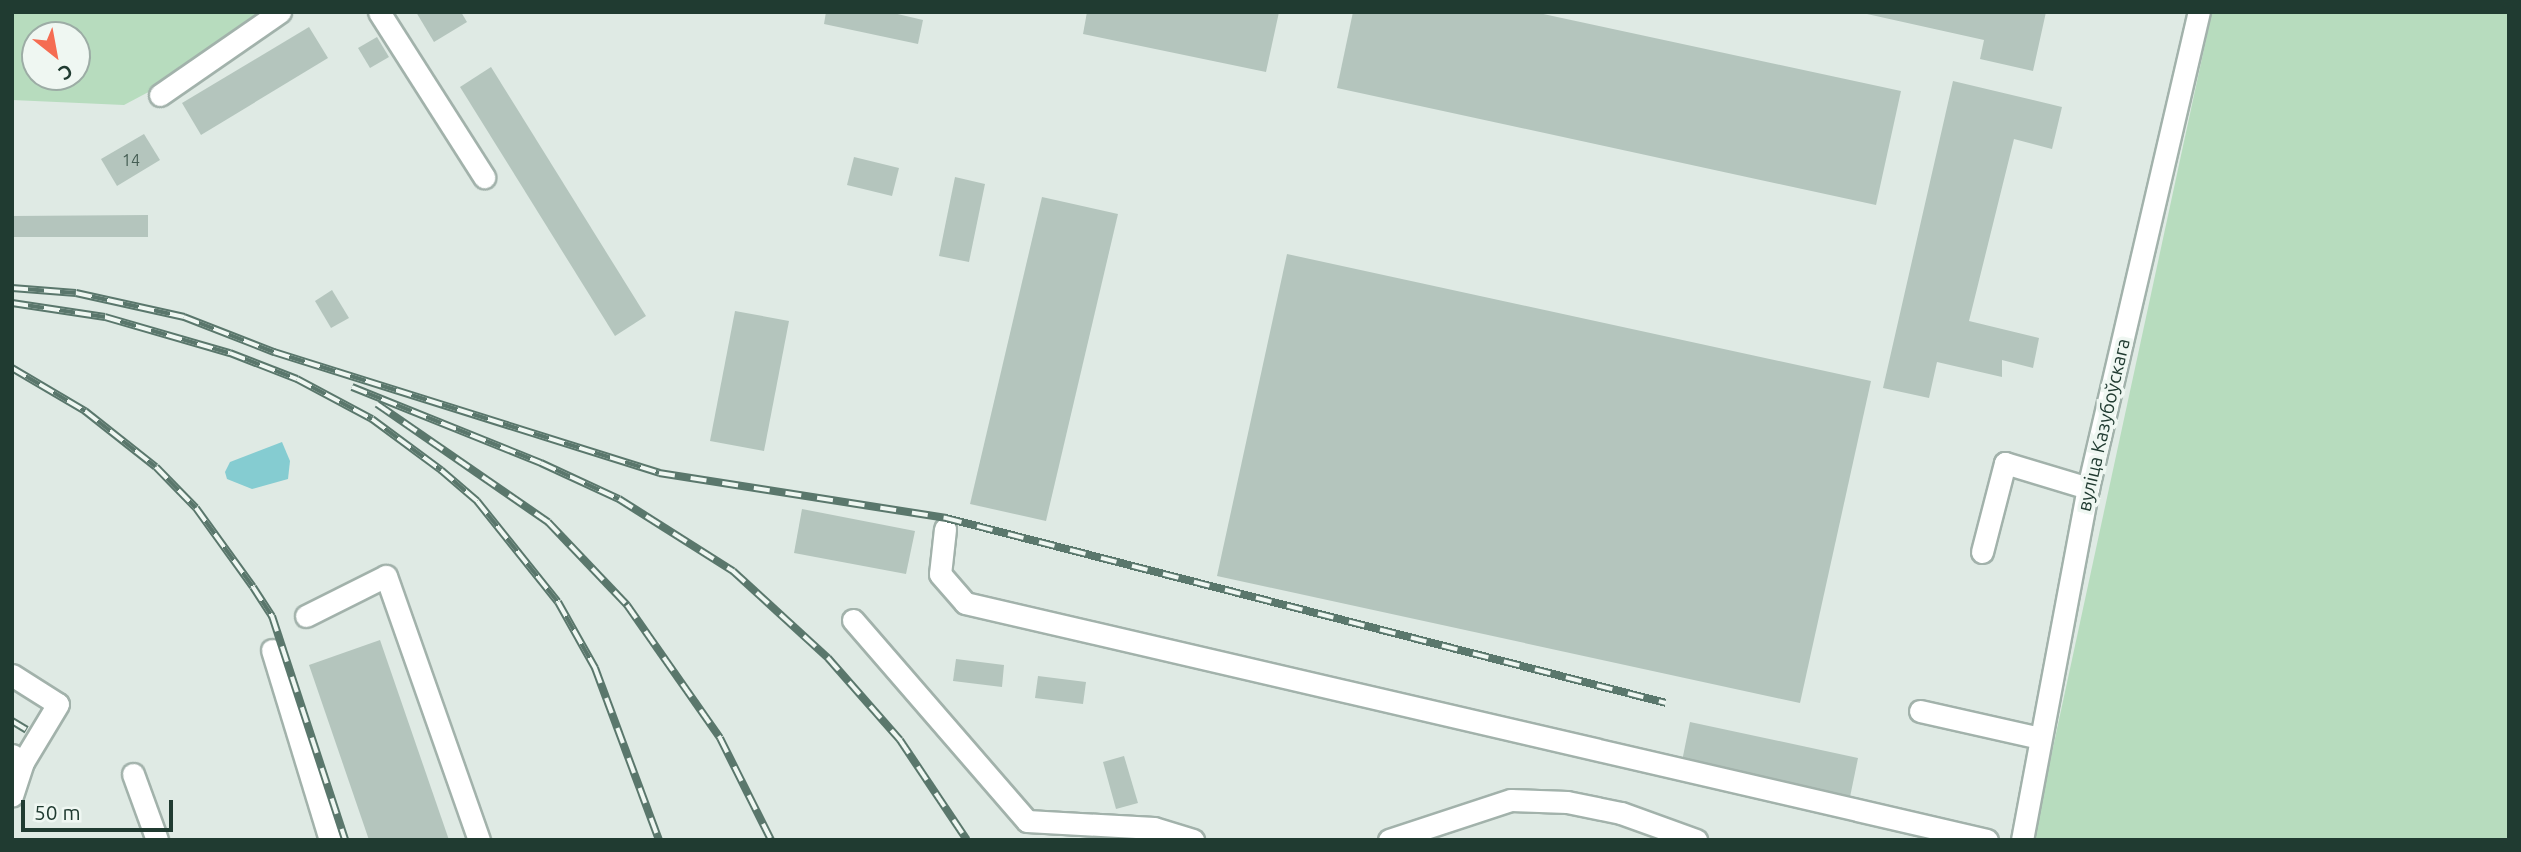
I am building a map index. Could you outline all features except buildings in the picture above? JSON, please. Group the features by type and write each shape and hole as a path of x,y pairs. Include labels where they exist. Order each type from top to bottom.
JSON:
{"street":[{"path":"160,95 280,12"},
{"path":"379,12 484,177"},
{"name":"вуліца Казубоўскага","path":"2022,840 2088,488 2199,12"},
{"path":"1982,552 2006,463 2088,488"},
{"path":"944,529 940,574 965,603 1987,840"},
{"path":"306,616 386,576 479,840"},
{"path":"853,620 1027,821 1154,828 1193,840"},
{"path":"272,650 330,840"},
{"path":"12,675 58,704 18,758 12,795"},
{"path":"1920,711 2040,738"},
{"path":"133,775 157,840"},
{"path":"1389,840 1511,800 1567,802 1621,813 1696,840"}],"green space":[{"path":"12,12 260,12 156,88 124,105 12,100"},
{"path":"2212,12 2509,12 2509,840 2033,840"}],"water":[{"path":"282,442 290,461 288,479 252,489 227,479 225,472 230,462"}],"railway":[{"path":"12,288 76,293 184,317 274,352 659,473 946,518 1666,703"},
{"path":"12,303 105,317 230,353 297,379 372,419 441,470 477,501 558,602 595,668 659,840"},
{"path":"12,368 85,411 156,467 196,508 253,587 272,616 345,840"},
{"path":"352,387 541,463 619,499 733,571 828,658 900,740 967,840"},
{"path":"377,404 548,522 627,605 720,738 771,840"},
{"path":"12,721 27,730"}]}
